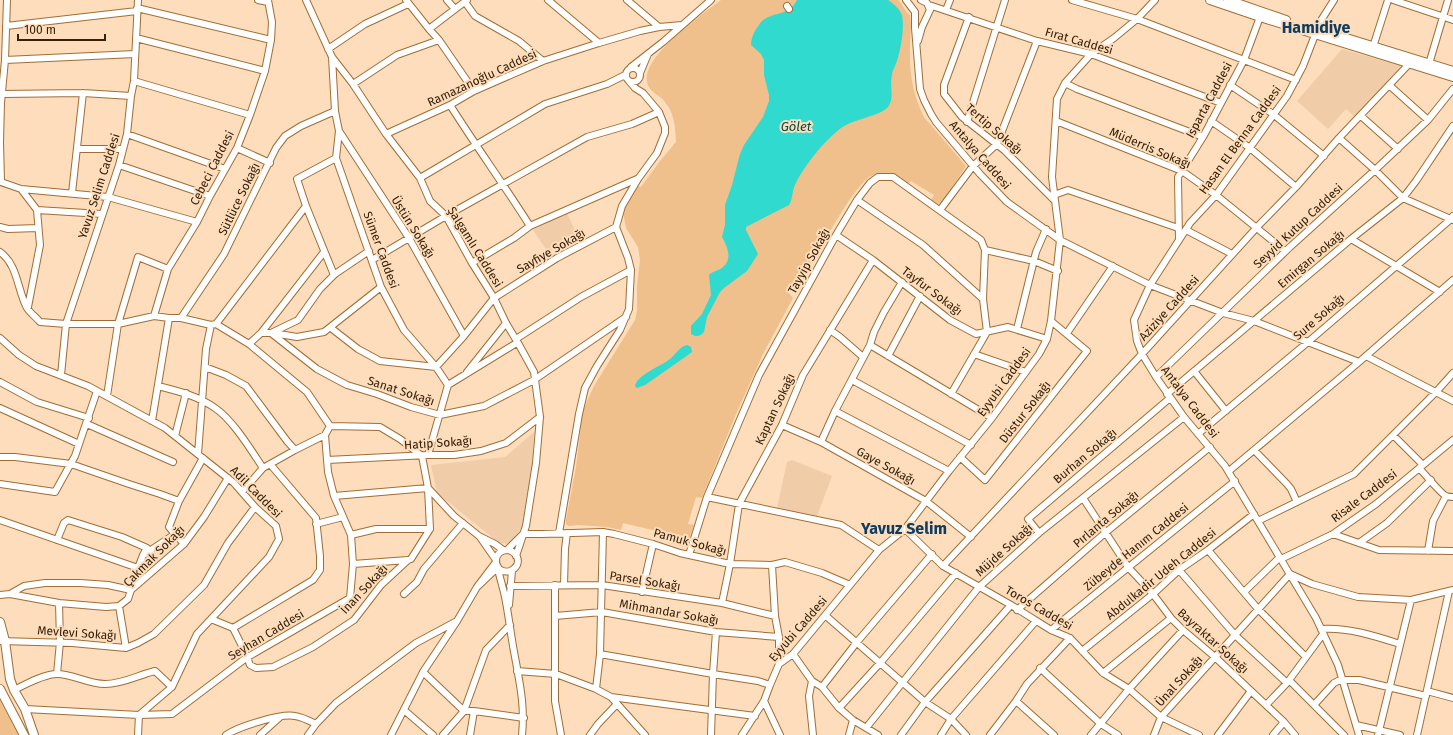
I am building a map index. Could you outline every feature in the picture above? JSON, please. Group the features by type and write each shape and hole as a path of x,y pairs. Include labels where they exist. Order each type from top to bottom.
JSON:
{"main road":[{"path":"1210,0 1260,17 1373,47 1453,71"},
{"path":"1228,0 1409,64 1453,77"},
{"path":"0,622 2,641 10,678 14,690 25,710 34,735"},
{"path":"0,689 24,735"}],"street":[{"path":"7,0 2,94 0,103 1,182 21,189 108,197 197,222"},
{"name":"Yavuz Selim Caddesi","path":"61,375 66,324 119,165 127,134 134,81 138,0"},
{"path":"258,0 268,1"},
{"path":"447,0 455,9"},
{"path":"548,0 599,43"},
{"path":"627,0 659,27"},
{"path":"559,533 579,414 585,388 620,330 627,316 630,300 631,270 628,258 616,228 622,206 638,179 657,153 664,139 665,133 665,127 660,112 643,93 635,88 627,78 627,70 682,26 710,0"},
{"path":"906,0 918,15 922,17 929,13"},
{"path":"946,10 950,0"},
{"path":"967,122 1005,0"},
{"path":"1072,0 1091,3 1137,19 1296,80"},
{"name":"Eyyubi Caddesi","path":"742,735 764,702 779,664 793,654 826,616 879,550 905,529 992,418 1039,354 1047,339 1058,271 1060,240 1052,177 1058,100 1065,83 1091,54 1137,19 1155,0"},
{"name":"Hasan El Benna Caddesi","path":"1150,285 1190,223 1216,195 1287,96 1303,66 1320,22 1334,0"},
{"path":"1373,47 1388,0"},
{"path":"1393,0 1453,20"},
{"path":"1429,64 1448,0"},
{"name":"Cebeci Caddesi","path":"154,316 168,268 197,222 237,148 250,115 265,71 271,40 272,22 268,1"},
{"name":"Şalgamlı Caddesi","path":"309,1 332,57 353,84 386,134 420,178 430,201 446,216 472,263 494,298 506,323 534,372 540,417 536,463 526,526 516,556"},
{"path":"429,29 466,1 475,16 519,41 543,61"},
{"path":"328,49 365,24 407,2 439,40 474,91"},
{"path":"915,12 915,7 918,3 925,2 929,13 922,27 917,45"},
{"name":"Fırat Caddesi","path":"925,2 1038,41 1091,54 1221,103"},
{"path":"6,26 137,10 271,40"},
{"name":"Antalya Caddesi","path":"915,12 919,77 924,100 934,118 973,166 1007,202 1060,240 1150,285 1134,320 1137,341 1142,354 1168,396 1229,471 1290,574 1322,632 1338,665 1359,735"},
{"name":"Tertip Sokağı","path":"969,17 944,85 944,94 967,122 997,144 1055,198"},
{"name":"Isparta Caddesi","path":"1179,240 1178,177 1203,137 1244,60 1260,17"},
{"name":"Ramazanoğlu Caddesi","path":"386,134 450,105 474,91 543,61 599,43 659,27 682,26"},
{"path":"136,38 265,71"},
{"path":"353,84 397,55 439,40"},
{"path":"940,210 973,166 997,144 1038,41"},
{"path":"3,56 135,54"},
{"path":"627,78 633,82 640,76 648,54"},
{"name":"Sümer Caddesi","path":"332,57 335,111 339,132 336,158 381,287 404,330 436,367 448,385"},
{"name":"Aziziye Caddesi","path":"944,566 1409,64"},
{"path":"631,67 638,69 643,93"},
{"path":"420,178 545,104 627,78"},
{"path":"134,81 250,115"},
{"path":"1065,83 1077,89 1203,137"},
{"path":"1230,85 1273,114 1324,156"},
{"path":"1389,85 1428,120"},
{"name":"Seyyid Kutup Caddesi","path":"1156,377 1285,251 1428,120 1453,89"},
{"path":"2,94 83,93 131,96"},
{"path":"72,193 83,93"},
{"path":"450,105 476,146 504,184 530,226"},
{"name":"Sütlüce Sokağı","path":"181,318 224,254 270,163 276,148 286,136 301,126 335,111"},
{"path":"372,260 446,216 587,137 632,124 660,112"},
{"path":"1361,116 1398,149"},
{"name":"Müderris Sokağı","path":"1056,121 1182,171 1216,195 1285,251"},
{"path":"1211,121 1250,148 1296,187"},
{"name":"Emirgan Sokağı","path":"1168,396 1194,371 1351,239 1403,198 1453,126"},
{"name":"Üstün Sokağı","path":"339,132 409,238 464,336"},
{"path":"127,134 225,169"},
{"path":"1339,138 1375,170 1403,198 1452,218"},
{"path":"237,148 270,163"},
{"path":"78,149 123,149"},
{"path":"334,275 306,206 298,179 336,158"},
{"path":"119,165 210,196"},
{"name":"Tayyip Sokağı","path":"689,555 707,497 759,375 856,200 870,183 878,177 893,177 981,240 985,250"},
{"path":"472,263 514,238 530,226 638,179"},
{"path":"21,189 37,210 40,245 27,308"},
{"path":"1055,198 1068,190 1178,228"},
{"path":"856,200 923,244 983,299"},
{"path":"184,544 169,527 179,501 200,456 208,336 214,324 306,206"},
{"path":"37,210 102,214"},
{"name":"Sure Sokağı","path":"1198,434 1452,218"},
{"path":"0,227 8,229 38,228"},
{"name":"Sayfiye Sokağı","path":"436,367 464,336 494,298 557,258 616,228"},
{"path":"1017,329 1036,252 1046,230"},
{"path":"1186,230 1232,254"},
{"name":"Tayfur Sokağı","path":"836,235 873,260 950,320 976,334 1008,327 1047,339"},
{"path":"1351,239 1440,292"},
{"path":"951,394 987,332 983,299 985,250 1034,261 1058,271"},
{"path":"271,333 298,320 320,289 334,275 369,251"},
{"path":"0,252 6,256 15,272 27,308 40,322 66,324 118,324 154,316 181,318 214,324 249,344 307,392 330,426"},
{"path":"249,344 261,333 324,252"},
{"path":"107,396 118,324 138,257 168,268"},
{"name":"Kaptan Sokağı","path":"722,603 730,564 739,504 782,425 803,374 873,260"},
{"path":"1067,333 1112,266"},
{"path":"351,535 376,529 430,529 425,455 440,415 448,385 515,344 517,341 581,297 631,270"},
{"path":"1229,471 1366,356 1453,280"},
{"path":"821,442 835,411 870,345 874,332 884,312 902,282"},
{"path":"1150,285 1223,313 1254,321 1358,362"},
{"path":"261,333 297,337 324,332 381,287"},
{"path":"888,356 920,296"},
{"name":"Sanat Sokağı","path":"271,333 317,369 347,385 378,394 411,407 440,415 484,406 534,380 627,316"},
{"path":"152,421 169,318"},
{"name":"Düstur Sokağı","path":"960,457 985,480 1087,351 1051,321"},
{"path":"465,375 506,323"},
{"path":"331,328 358,350 380,360 436,367"},
{"path":"830,330 863,357"},
{"name":"Adil Caddesi","path":"0,338 19,355 36,366 97,391 165,428 228,478 255,507 276,526 279,539 270,557 197,634 172,687 139,715"},
{"path":"870,345 992,418"},
{"path":"974,354 1026,372"},
{"path":"1366,356 1453,401"},
{"path":"205,367 226,375 246,386 295,450"},
{"path":"1194,371 1226,410"},
{"path":"1258,521 1354,474 1453,373"},
{"path":"852,380 971,445"},
{"path":"0,382 37,402 88,421 173,462"},
{"path":"158,386 186,393 216,409 250,447 264,468"},
{"path":"0,484 55,492 72,464 88,421 97,391"},
{"path":"175,436 186,393"},
{"name":"Burhan Sokağı","path":"1039,533 1028,519 1168,396"},
{"path":"0,408 79,444"},
{"path":"835,411 949,471"},
{"name":"Hatip Sokağı","path":"327,460 454,455 481,451 506,443 540,417"},
{"name":"Müjde Sokağı","path":"866,728 979,587 1039,533 1184,417"},
{"name":"Gaye Sokağı","path":"782,425 821,442 926,501 971,537"},
{"path":"242,492 264,468 325,435 330,426"},
{"path":"330,426 380,427 425,455"},
{"name":"Seyhan Caddesi","path":"25,710 139,715 172,714 246,658 350,598 353,564 351,535 334,496 328,472 325,435"},
{"path":"1393,435 1437,488 1446,496 1453,497"},
{"name":"Risale Caddesi","path":"1244,592 1280,558 1332,534 1376,504 1453,440"},
{"name":"Pırlanta Sokağı","path":"1017,610 1105,533 1210,447"},
{"path":"1254,450 1287,484 1297,502"},
{"path":"0,457 15,457 72,464 179,501"},
{"path":"232,628 312,580 320,570 316,518 270,464"},
{"name":"Çakmak Sokağı","path":"119,606 128,599 131,590 184,544 204,517 228,478"},
{"path":"1359,543 1386,523 1431,480"},
{"name":"Zübeyde Hanım Caddesi","path":"1051,630 1234,481"},
{"path":"334,496 428,488"},
{"path":"428,488 454,516 479,536 505,550 514,553 518,559 516,566 512,571 508,613"},
{"path":"1428,551 1433,521 1446,496"},
{"path":"707,497 841,525 879,550"},
{"name":"Bayraktar Sokağı","path":"1083,498 1128,567 1153,594 1171,618 1252,691 1284,722 1295,735"},
{"name":"Mevlevi Sokağı","path":"2,641 60,642 126,648 154,634 204,585 228,543 255,507"},
{"name":"Abdulkadir Udeh Caddesi","path":"1082,651 1153,594 1180,570 1254,514"},
{"path":"316,524 343,517"},
{"path":"0,520 70,546 138,568 147,548 122,537 68,520 64,524 57,540"},
{"path":"404,594 417,582 424,569 463,523"},
{"name":"İnan Sokağı","path":"246,658 250,665 256,668 273,667 313,647 354,620 381,585 408,560 411,559 430,529"},
{"name":"Toros Caddesi","path":"905,529 944,566 1051,630 1070,638 1103,673 1129,689 1161,717 1199,735"},
{"path":"596,689 600,654 602,612 603,532"},
{"name":"Pamuk Sokağı","path":"523,534 603,532 653,544 689,555 730,564 772,565 785,562 822,573 850,585"},
{"path":"564,585 567,533"},
{"path":"143,554 175,534"},
{"path":"522,735 524,718 522,690 517,670 508,613 497,565 497,555 523,534"},
{"path":"1332,534 1379,550 1453,551"},
{"path":"479,536 497,565 505,572 512,571"},
{"path":"642,592 653,544"},
{"path":"1208,550 1258,609 1306,657"},
{"path":"822,687 857,642 932,554"},
{"path":"353,564 408,560"},
{"path":"391,735 423,672 457,621 477,587 497,565"},
{"path":"772,565 775,616 779,637 779,664"},
{"path":"1180,570 1235,635 1314,705 1344,735"},
{"path":"839,708 881,662 956,573"},
{"path":"1290,574 1312,584 1358,597 1411,600 1451,590 1417,735"},
{"name":"Ünal Sokağı","path":"1154,735 1161,717 1290,574"},
{"path":"10,594 24,586 45,583 108,585 131,590"},
{"path":"555,585 555,701 561,735"},
{"name":"Parsel Sokağı","path":"510,586 602,585 722,603 775,616"},
{"path":"0,595 10,594 58,603 106,607 119,606 126,648"},
{"path":"1378,732 1411,600"},
{"path":"57,674 60,642 58,603"},
{"path":"901,735 925,702 1011,605"},
{"name":"Mihmandar Sokağı","path":"555,616 602,612 716,632 779,637"},
{"path":"826,616 881,662 925,702 952,719 966,735"},
{"path":"1103,673 1171,618"},
{"path":"211,619 232,628 244,650 246,658"},
{"path":"941,735 952,719 1036,620"},
{"path":"308,735 336,702 416,643 457,621"},
{"path":"444,735 464,711 486,650 510,625"},
{"path":"1266,705 1288,682 1322,632 1331,628 1346,630 1367,634 1400,644"},
{"path":"1091,735 1129,689 1183,630"},
{"path":"711,735 716,632"},
{"path":"991,735 1040,668 1070,638"},
{"path":"600,654 758,681 770,685"},
{"path":"793,654 812,681 822,687 839,708 853,720 878,735"},
{"path":"1040,668 1101,724 1118,735"},
{"path":"517,670 556,674 596,689 611,697 755,716"},
{"path":"14,690 40,678 57,674 89,683 106,684 126,682 143,674 155,671 172,687"},
{"path":"423,672 464,711 524,718"},
{"path":"1314,705 1334,683 1343,680 1359,680 1389,688 1453,698"},
{"path":"812,681 809,696 813,735"},
{"path":"1218,735 1252,691"},
{"path":"611,697 644,735"},
{"path":"1016,701 1054,735"},
{"path":"764,702 780,735"},
{"path":"590,735 617,704"},
{"path":"404,710 433,735"},
{"path":"470,735 474,711"},
{"path":"138,735 139,715"},
{"path":"226,735 239,728 281,716 295,715 316,724"},
{"path":"260,735 281,716"},
{"path":"849,735 853,720"},
{"path":"1273,735 1284,722"},
{"path":"1356,725 1378,732 1400,735"}],"shaded area":[{"path":"721,0 898,0 906,12 910,15 911,75 914,92 920,109 924,117 966,166 943,201 938,204 931,200 934,195 911,181 907,185 896,176 889,173 871,176 855,192 809,268 804,265 788,292 793,298 763,354 736,414 702,498 696,497 688,524 694,525 687,545 684,547 667,542 669,534 623,523 621,530 607,527 578,525 569,526 566,524 566,520 576,467 583,410 594,386 635,320 637,311 637,286 640,260 638,247 626,228 623,212 636,185 641,187 676,142 674,121 671,111 663,100 649,88 647,74 652,63 674,38"},
{"path":"1342,49 1401,66 1355,117 1346,109 1328,129 1297,101"},
{"path":"567,213 579,239 555,252 553,249 548,252 533,230"},
{"path":"534,432 532,470 523,526 507,544 498,542 437,493 431,465 505,457"},
{"path":"792,460 832,476 817,516 777,508 787,462"},
{"path":"0,688 23,735 0,735"}],"water":[{"name":"Gölet","path":"797,0 888,0 898,8 903,20 902,41 892,74 891,100 888,107 879,113 852,122 835,133 803,170 793,190 789,205 746,227 746,230 758,254 747,271 720,292 707,317 704,332 699,336 695,336 691,334 691,326 702,314 711,295 709,275 721,268 728,260 727,248 722,237 725,225 725,205 740,154 744,145 763,117 769,101 764,75 764,60 761,54 751,45 752,37 762,21 790,9"},
{"path":"687,345 691,347 692,352 645,385 637,388 635,386 640,378 645,374 670,359 680,349"}],"district":[{"name":"Hamidiye","path":"1316,27"},
{"name":"Yavuz Selim","path":"904,528"}]}
